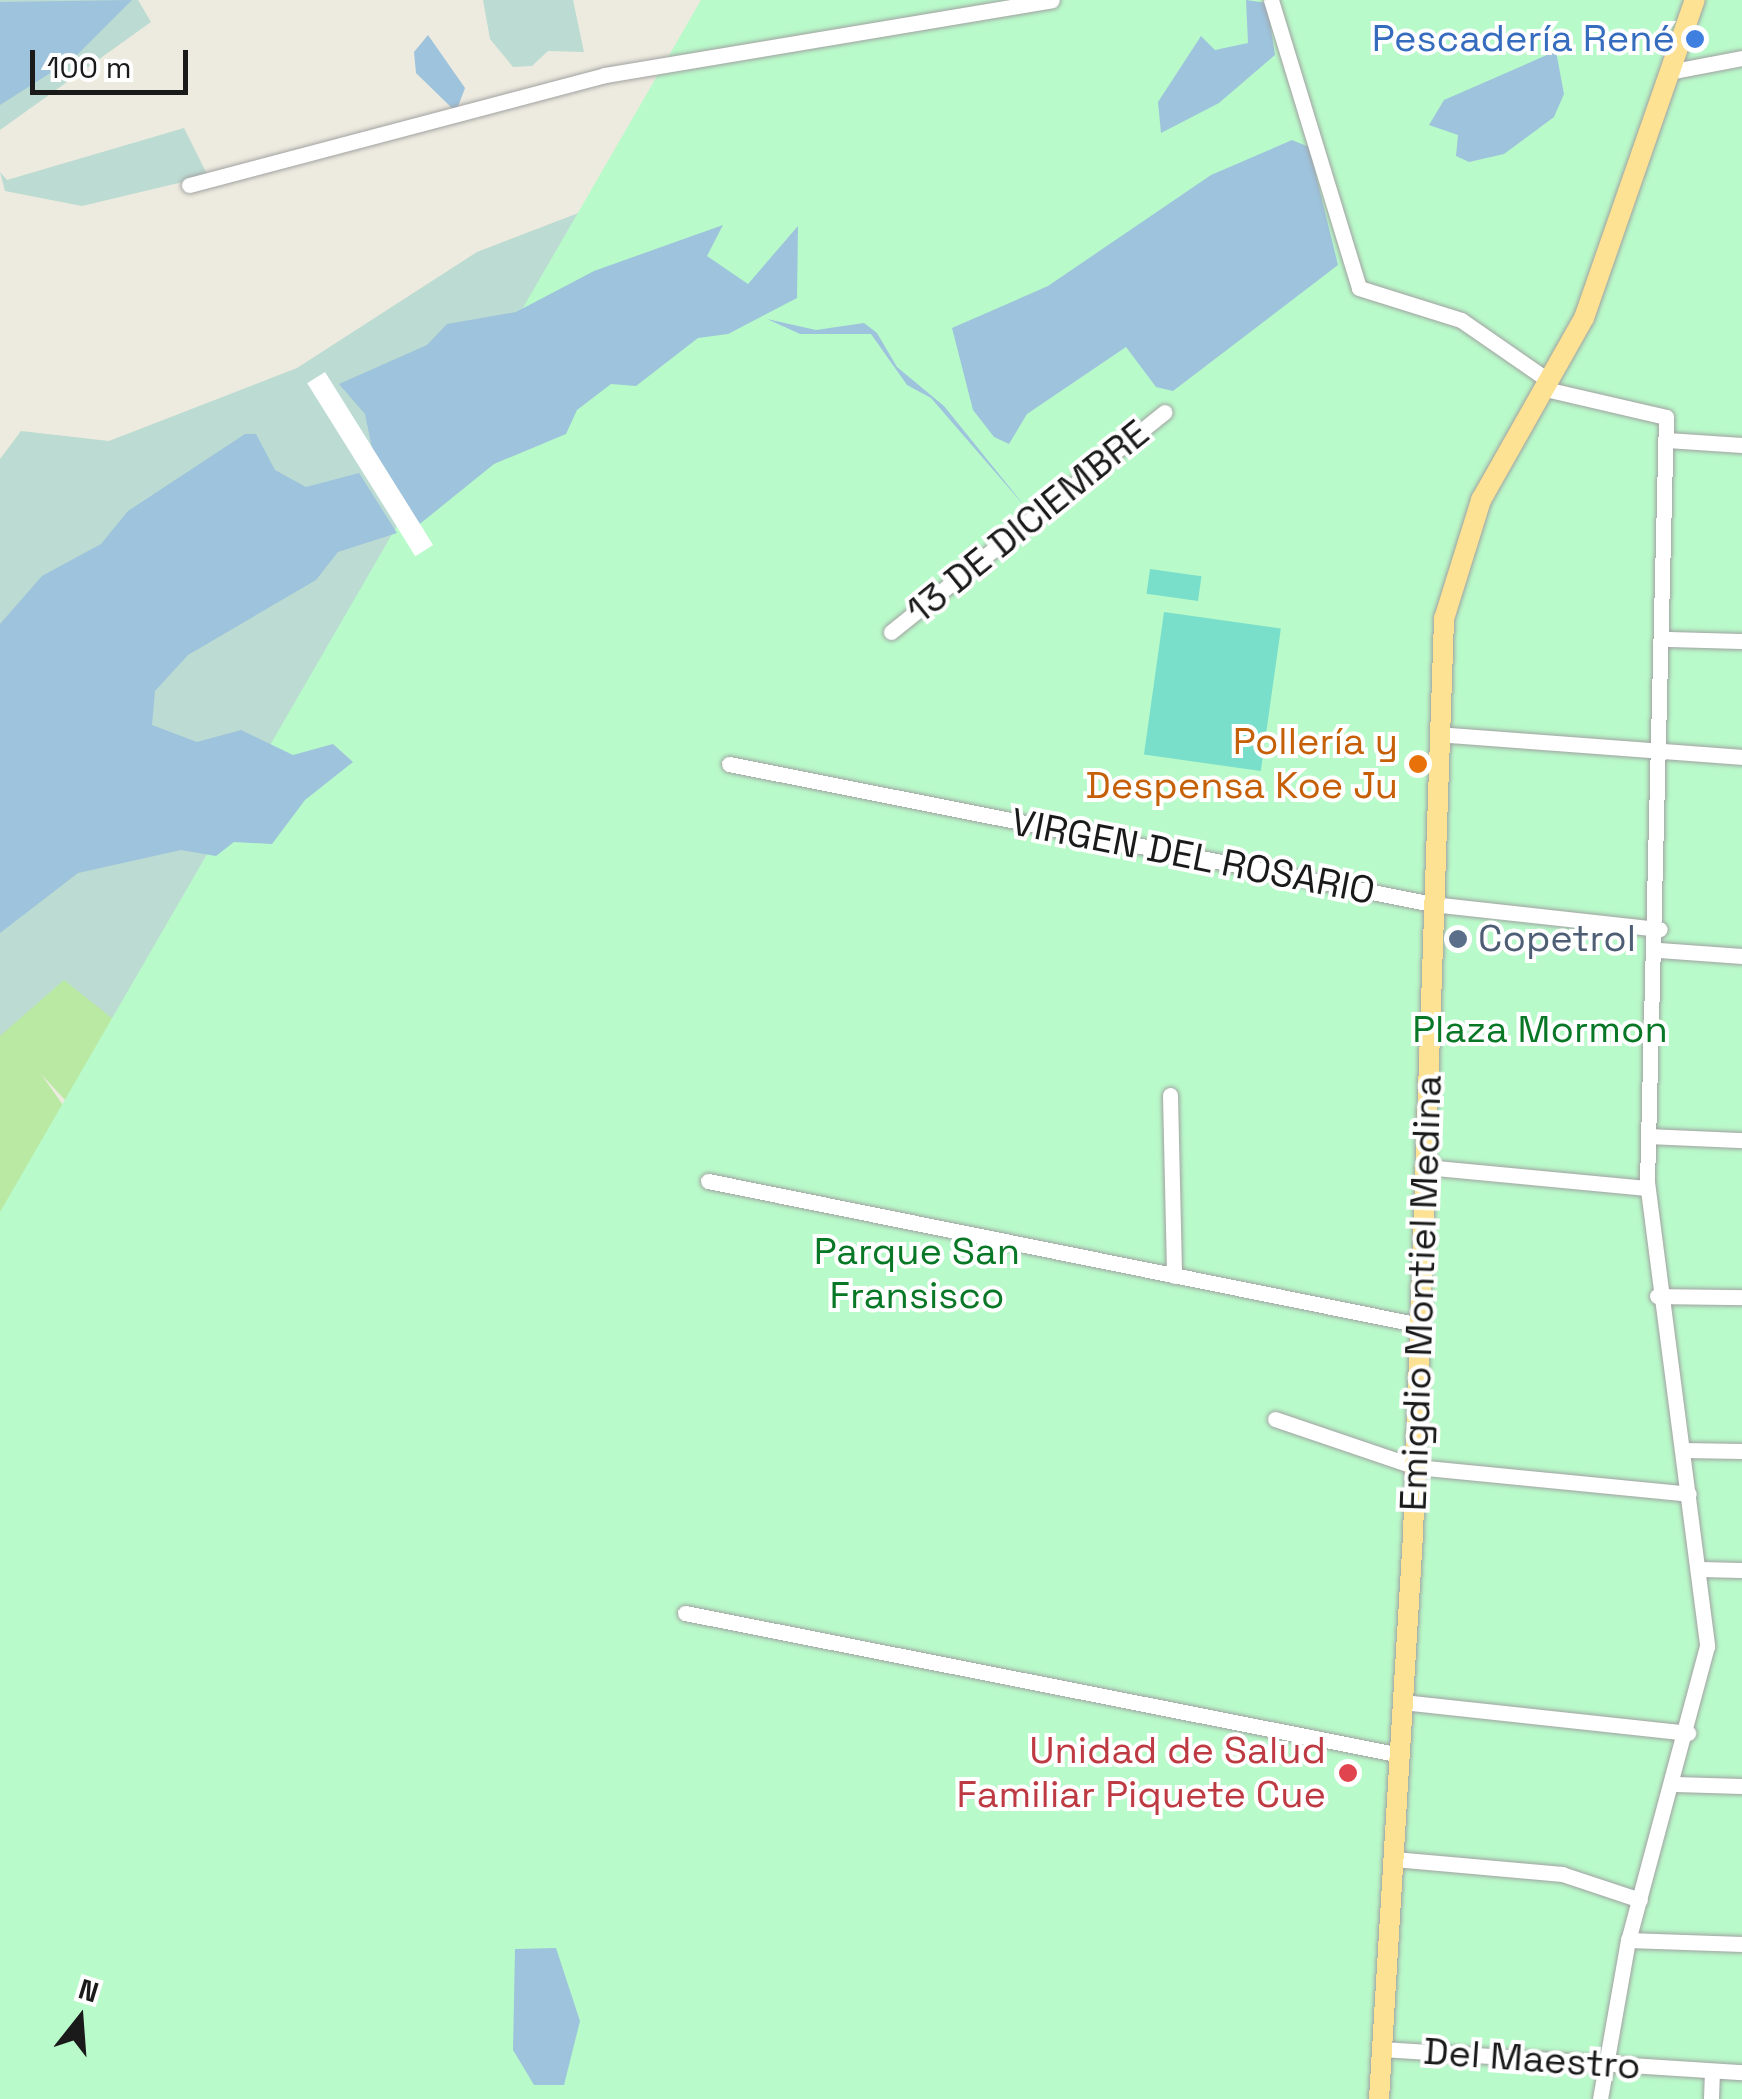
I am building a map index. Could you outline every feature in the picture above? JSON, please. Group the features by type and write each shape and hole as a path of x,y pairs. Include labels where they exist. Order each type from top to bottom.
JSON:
{"main road":[{"name":"Emigdio Montiel Medina","path":"1380,2099 1416,1467 1437,734 1444,619 1458,561 1481,500 1584,318 1627,176 1674,72 1695,0"}],"street":[{"path":"189,185 605,75 1052,0"},
{"path":"1271,0 1358,288 1460,320 1547,385 1666,417 1670,440 1660,929 1648,1188 1658,1296 1683,1450 1707,1646 1688,1732 1628,1940 1602,2065 1600,2099"},
{"path":"1674,72 1739,55"},
{"name":"13 DE DICIEMBRE","path":"891,632 1165,412"},
{"path":"1670,440 1742,445"},
{"path":"1667,639 1742,641"},
{"path":"1437,734 1742,757"},
{"name":"VIRGEN DEL ROSARIO","path":"729,764 1432,904 1660,929"},
{"path":"1659,950 1742,956"},
{"path":"1170,1095 1174,1276"},
{"path":"1648,1136 1742,1140"},
{"path":"1424,1167 1648,1188"},
{"path":"708,1181 1420,1325"},
{"path":"1658,1296 1742,1297"},
{"path":"1276,1418 1416,1467 1689,1494"},
{"path":"1683,1450 1742,1451"},
{"path":"1699,1569 1742,1570"},
{"path":"685,1613 1401,1754"},
{"path":"1404,1702 1688,1732"},
{"path":"1674,1784 1742,1786"},
{"path":"1394,1859 1562,1874 1640,1900"},
{"path":"1628,1940 1742,1944"},
{"name":"Del Maestro","path":"1382,2050 1742,2072"},
{"path":"1711,2099 1712,2070"}],"green space":[{"name":"Parque San Fransisco","path":"701,0 1742,0 1742,2099 0,2099 0,1212"},
{"path":"0,939 175,1017 91,1128 41,1074 75,1122 0,1377"}],"shaded area":[{"path":"0,0 138,0 151,22 0,130"},
{"path":"132,0 74,58 0,105 0,2"},
{"path":"483,0 573,0 584,52 548,51 532,66 513,67 490,39"},
{"path":"1246,0 1267,3 1275,55 1219,103 1161,133 1158,102 1201,36 1215,50 1248,43"},
{"path":"428,35 465,88 456,112 416,73 414,52"},
{"path":"1556,51 1564,94 1554,117 1504,154 1469,162 1456,156 1458,135 1429,125 1444,100"},
{"path":"184,128 208,176 82,206 5,191 0,172 7,180"},
{"path":"1292,140 1309,147 1338,265 1173,391 1156,387 1126,347 1027,414 1009,444 994,437 973,410 952,328 1048,286 1211,175"},
{"path":"761,143 113,1019 64,980 0,1036 0,459 21,431 109,441 297,368 477,252"},
{"path":"723,225 707,256 748,284 798,226 797,298 728,334 698,338 636,386 611,384 577,410 566,434 494,464 416,527 373,453 365,414 339,384 427,345 447,324 516,312 594,271"},
{"path":"767,319 816,330 864,323 877,333 897,367 944,406 1027,509 931,398 907,385 871,334 800,334"},
{"path":"245,434 256,434 275,470 306,487 359,473 397,533 338,552 316,580 188,655 155,691 152,725 197,742 241,730 293,755 333,744 353,762 305,800 272,844 234,842 216,856 181,850 78,873 0,933 0,624 42,576 101,544 128,511"},
{"path":"1150,569 1201,576 1198,601 1147,594"},
{"path":"1164,612 1281,628 1261,771 1144,755"},
{"path":"556,1948 580,2021 564,2085 534,2085 513,2050 515,1949"}],"pier":[{"path":"325,372 433,545 415,556 307,383"}],"place":[{"name":"Pescadería René","path":"1695,39"},
{"name":"Pollería y Despensa Koe Ju","path":"1418,764"},
{"name":"Copetrol","path":"1458,939"},
{"name":"Unidad de Salud Familiar Piquete Cue","path":"1348,1773"}],"park label":[{"name":"Plaza Mormon","path":"1540,1030"}]}
